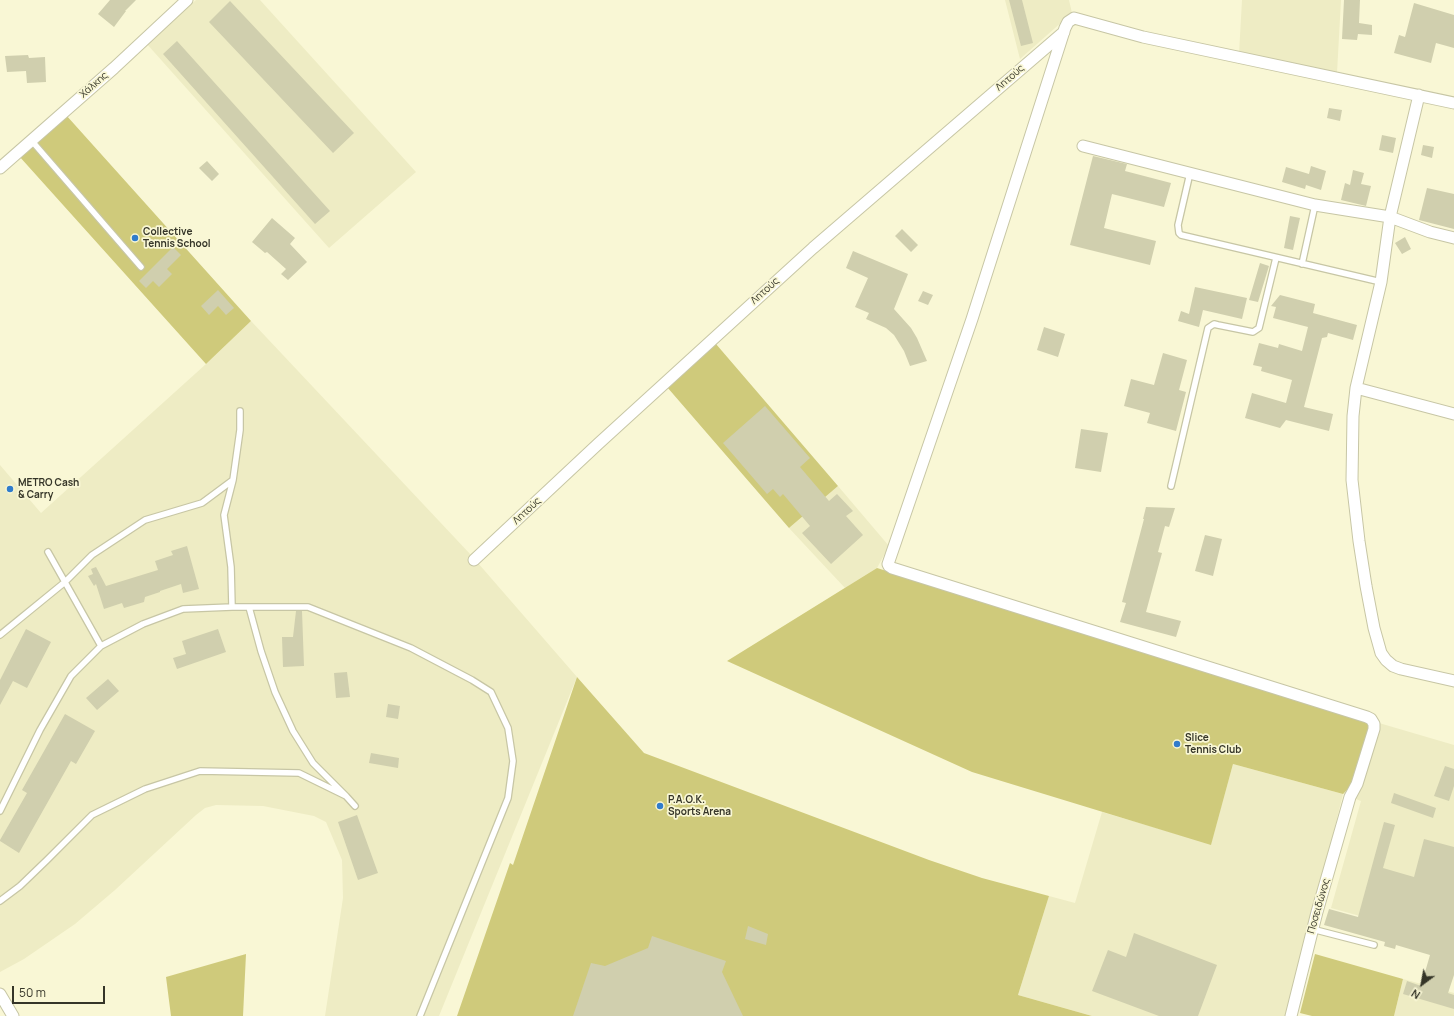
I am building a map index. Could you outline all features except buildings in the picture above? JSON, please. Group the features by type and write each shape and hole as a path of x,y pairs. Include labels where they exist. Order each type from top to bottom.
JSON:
{"street":[{"name":"Χάλκης","path":"0,168 114,68 186,1"},
{"name":"Λητούς","path":"474,560 598,444 813,248 1064,31 1068,22 1074,18 1143,37 1419,95"},
{"name":"Ποσειδώνος","path":"1064,31 974,312 889,562 889,566 1371,719 1374,724 1374,728 1357,784 1350,797 1312,929 1291,1016"},
{"path":"1454,103 1419,95 1390,217 1381,282 1356,388 1352,416 1352,480 1359,541 1374,628 1381,653 1393,666 1454,681"},
{"path":"1083,146 1315,205 1390,217 1430,232 1454,238"},
{"path":"1356,388 1454,414"},
{"path":"0,994 13,1016"}],"lane":[{"path":"31,140 141,267"},
{"path":"1190,173 1178,226 1181,235 1381,282"},
{"path":"1302,264 1315,205"},
{"path":"1171,486 1207,331 1214,324 1250,332 1253,332 1259,328 1276,258"},
{"path":"232,607 232,568 224,515 233,480 240,430 240,411"},
{"path":"0,636 65,582 92,555 145,520 202,503 233,480"},
{"path":"48,552 101,646"},
{"path":"0,811 40,730 71,676 101,646 143,624 183,609 232,607 308,607 411,648 472,680 491,692 508,728 514,761 508,798 420,1016"},
{"path":"249,607 261,651 275,692 294,731 313,763 355,806"},
{"path":"0,901 20,886 42,866 92,815 145,789 200,771 299,773 346,796"},
{"path":"1312,929 1374,945"}],"shaded area":[{"path":"196,0 260,0 416,172 329,248 146,43"},
{"path":"1005,0 1069,0 1072,13 1020,59"},
{"path":"1242,0 1341,0 1337,73 1239,54"},
{"name":"Collective Tennis School","path":"66,115 251,321 206,364 19,156"},
{"path":"251,321 471,555 577,677 439,1016 325,1016 343,898 342,860 326,822 314,816 263,806 216,805 205,808 115,890 75,924 24,959 0,972 0,465 41,513 206,364"},
{"path":"716,344 838,486 789,528 667,387"},
{"path":"838,486 889,546 877,568 845,588 789,528"},
{"name":"Slice Tennis Club","path":"877,568 1379,723 1356,780 1343,794 1233,764 1211,845 972,772 727,661"},
{"name":"P.A.O.K. Sports Arena","path":"577,677 644,753 929,860 982,878 1049,896 1018,995 1092,1016 457,1016 510,863 513,865"},
{"path":"1379,723 1454,745 1454,942 1331,908 1361,801 1343,794"},
{"path":"1233,764 1343,794 1288,1016 1092,1016 1018,995 1049,896 1075,903 1102,812 1211,844"},
{"path":"246,954 243,1016 171,1016 166,977"},
{"path":"1315,954 1403,979 1394,1016 1312,1016 1300,1013"},
{"path":"1403,979 1454,993 1454,1016 1394,1016"}],"place":[{"name":"Collective Tennis School","path":"135,238"},
{"name":"METRO Cash & Carry","path":"10,489"},
{"name":"Slice Tennis Club","path":"1177,744"},
{"name":"P.A.O.K. Sports Arena","path":"660,806"}]}
